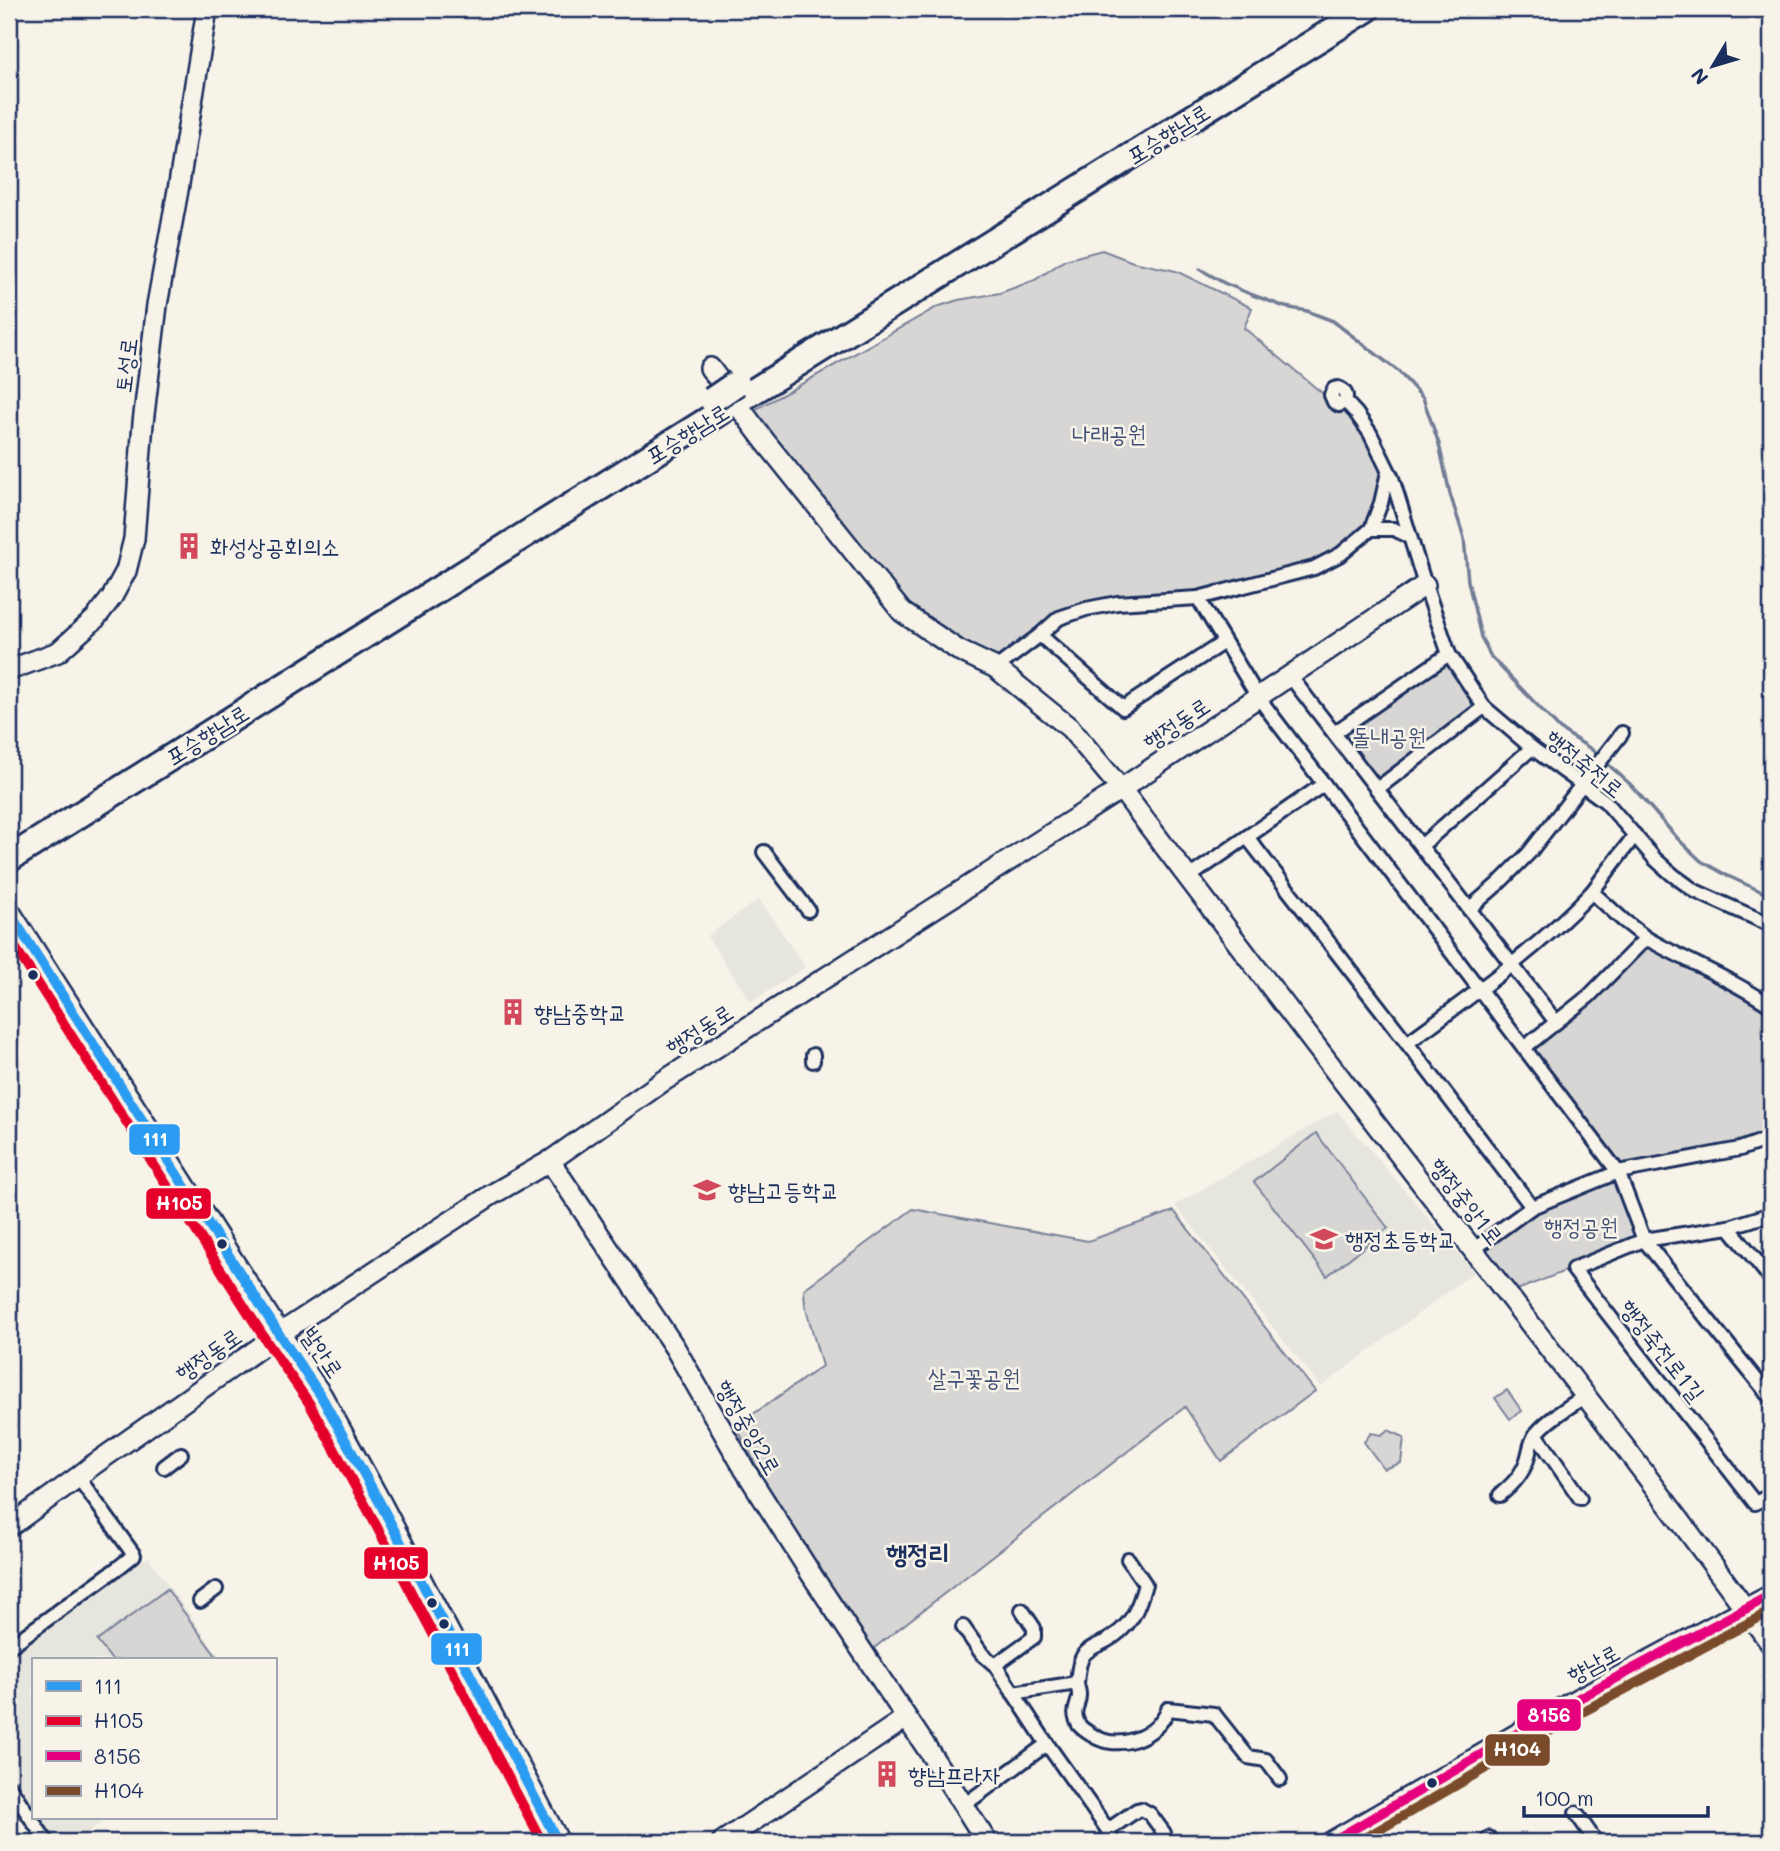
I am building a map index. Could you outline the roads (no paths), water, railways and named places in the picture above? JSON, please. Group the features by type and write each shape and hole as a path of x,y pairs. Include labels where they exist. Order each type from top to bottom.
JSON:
{"highway":[{"name":"포승향남로","path":"11,851 717,406 1337,9"},
{"name":"포승향남로","path":"741,390 1367,9"}],"main road":[{"name":"발안로","path":"9,912 321,1396 558,1842"}],"street":[{"name":"토성로","path":"9,670 58,652 95,619 112,597 126,571 134,539 143,423 157,305 207,9"},
{"name":"행정중앙1로","path":"710,368 902,612 958,650 996,668 1070,728 1121,789 1474,1249 1771,1644"},
{"name":"행정죽전로","path":"1345,401 1370,433 1389,471 1449,654 1484,707 1532,748 1606,802 1655,859 1673,875 1695,891 1771,925"},
{"path":"996,668 1041,635 1059,618 1117,603 1198,598 1314,568 1341,554 1371,529 1389,471"},
{"path":"1371,529 1394,529 1410,537"},
{"name":"행정동로","path":"9,1527 279,1334 491,1195 550,1161 662,1082 1121,789 1425,585"},
{"path":"1198,598 1258,697 1618,1172 1644,1240 1771,1398"},
{"path":"1041,635 1123,708 1224,642"},
{"path":"1334,733 1449,654"},
{"path":"1290,676 1556,1021"},
{"path":"1377,789 1484,707"},
{"path":"1469,909 1500,883 1529,853 1622,733"},
{"path":"1421,846 1532,748"},
{"path":"1189,877 1324,784"},
{"path":"1407,1043 1545,938 1592,892 1635,835"},
{"path":"1247,837 1532,1207"},
{"path":"764,852 808,910"},
{"path":"1592,892 1646,938 1745,989 1771,1006"},
{"path":"1524,1048 1588,996 1646,938"},
{"path":"1474,1249 1532,1207 1618,1172 1740,1149 1767,1140 1771,1154"},
{"name":"행정중앙2로","path":"550,1161 675,1348 745,1470 964,1805 978,1839"},
{"name":"행정죽전로1길","path":"1771,1214 1729,1227 1644,1240 1573,1269 1755,1503 1771,1495"},
{"path":"1729,1227 1771,1279"},
{"path":"1500,1495 1522,1472 1536,1434 1585,1396"},
{"path":"1536,1434 1580,1498"},
{"path":"164,1467 181,1454"},
{"path":"9,1647 134,1555 78,1477"},
{"path":"1128,1559 1145,1584 1136,1612 1120,1632 1083,1656 1077,1683 1080,1696 1075,1712 1080,1727 1101,1741 1132,1741 1154,1730 1168,1709 1214,1714 1248,1757 1266,1760 1280,1779"},
{"path":"200,1601 216,1589"},
{"name":"향남로","path":"1331,1842 1579,1698 1771,1595"},
{"path":"995,1665 1034,1637 1034,1628 1022,1610"},
{"path":"962,1627 982,1654 995,1665 1109,1836 1141,1809 1150,1814 1164,1833"},
{"path":"1013,1693 1077,1683"},
{"path":"723,1842 906,1718"},
{"path":"964,1805 1047,1744"},
{"path":"9,1786 32,1820"},
{"path":"1576,1813 1596,1842"},
{"path":"32,1820 47,1842"}],"waterway":[{"path":"1200,269 1250,294 1333,321 1398,371 1423,398 1439,444 1450,494 1464,538 1468,581 1481,637 1491,657 1560,729 1591,749 1630,784 1701,861 1771,896"}],"place":[{"name":"화성상공회의소","path":"189,546"},
{"name":"향남중학교","path":"513,1012"},
{"name":"향남고등학교","path":"707,1190"},
{"name":"행정초등학교","path":"1324,1239"},
{"name":"향남프라자","path":"887,1774"}],"district":[{"name":"행정리","path":"918,1553"}],"park label":[{"name":"나래공원","path":"1109,433"},
{"name":"돌내공원","path":"1389,736"},
{"name":"행정공원","path":"1581,1226"},
{"name":"살구꽃공원","path":"974,1377"}]}
